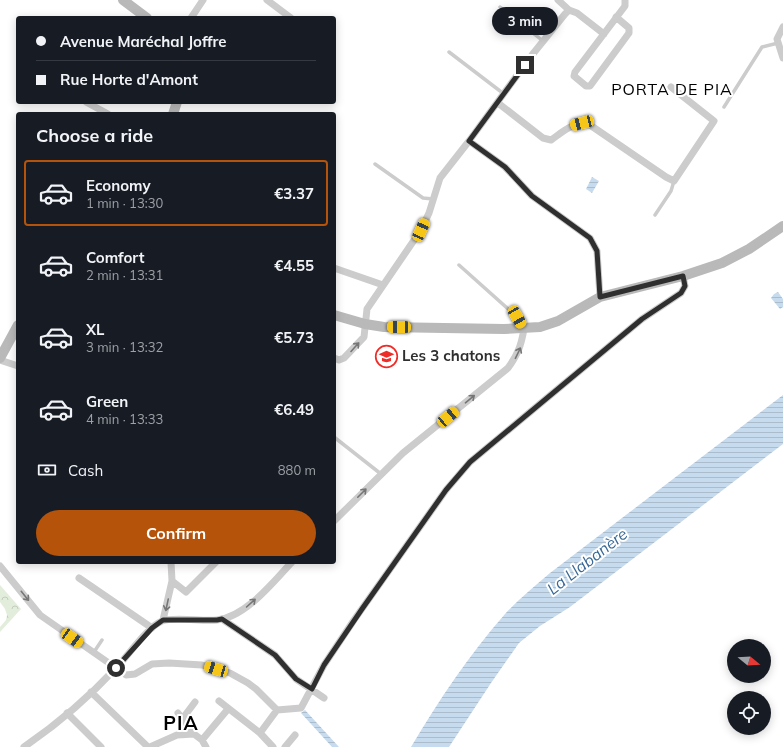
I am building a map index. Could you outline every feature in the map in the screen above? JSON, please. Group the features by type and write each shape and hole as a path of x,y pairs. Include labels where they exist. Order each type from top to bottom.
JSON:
{"main road":[{"path":"116,0 133,16"},
{"path":"123,0 144,16"},
{"path":"336,316 365,324 384,327 504,330 540,327 558,321 600,297 683,276 722,263 742,253 783,226"},
{"path":"0,359 16,329"}],"street":[{"path":"192,16 203,0"},
{"path":"267,0 288,16"},
{"path":"558,0 604,34"},
{"path":"616,17 629,28 629,33 590,86 586,86 574,76 575,72 616,17 625,6 625,0"},
{"path":"336,359 339,360 344,358 364,337 367,309 421,230 429,213 440,178 498,103 543,41 570,10"},
{"path":"783,27 777,39 783,58"},
{"path":"498,103 543,138 551,140 570,126 582,123 590,125 674,181 714,121 671,87"},
{"path":"90,104 104,112"},
{"path":"469,141 505,167 532,196 590,238 597,251 600,297"},
{"path":"336,269 383,285"},
{"path":"276,710 301,708 324,665 354,620 446,490 470,462 642,319 681,293 685,286 683,276"},
{"path":"336,519 403,453 508,368 521,346 524,329"},
{"path":"0,359 16,365"},
{"path":"163,620 172,581 173,564"},
{"path":"172,581 186,592 214,564"},
{"path":"24,747 50,729 91,692 116,668 152,628 163,620 219,620 241,612 290,564"},
{"path":"0,566 40,615 126,675 135,674 152,664 169,663 202,665 230,674 248,683 256,689 276,710"},
{"path":"79,578 152,628"},
{"path":"219,620 275,655 296,679 324,698"},
{"path":"91,692 149,747 177,734 194,734"},
{"path":"188,697 196,703 180,716 204,745 228,709"},
{"path":"219,701 260,733 273,747"},
{"path":"260,733 276,710"},
{"path":"67,713 98,746"},
{"path":"285,747 295,735"}],"lane":[{"path":"500,7 543,41"},
{"path":"724,107 762,47 778,43"},
{"path":"449,52 504,94"},
{"path":"375,164 423,198 433,199"},
{"path":"655,215 671,191 674,181"},
{"path":"459,265 517,317 524,329"},
{"path":"336,439 381,474"},
{"path":"94,653 102,640"}],"green space":[{"path":"0,585 21,609 0,632 0,627 6,620 7,615 0,602"}],"water":[{"path":"592,177 599,181 592,193 586,189"},
{"path":"778,292 783,299 783,307 780,309 771,298"},
{"name":"La Llabanère","path":"783,395 783,444 570,607 540,626 519,643 449,747 411,747 432,712 467,662 505,614 516,603 550,573"},
{"path":"305,710 339,747 332,747 301,713"}],"place":[{"name":"Les 3 chatons","path":"387,356"}],"district":[{"name":"PORTA DE PIA","path":"672,89"},
{"name":"PIA","path":"181,723"}],"route":[{"path":"116,668 152,628 163,620 222,619 275,655 296,679 312,689 324,665 362,609 446,490 470,462 642,319 681,293 685,286 683,276 600,297 597,251 590,238 532,196 505,167 469,141 525,65"}]}
